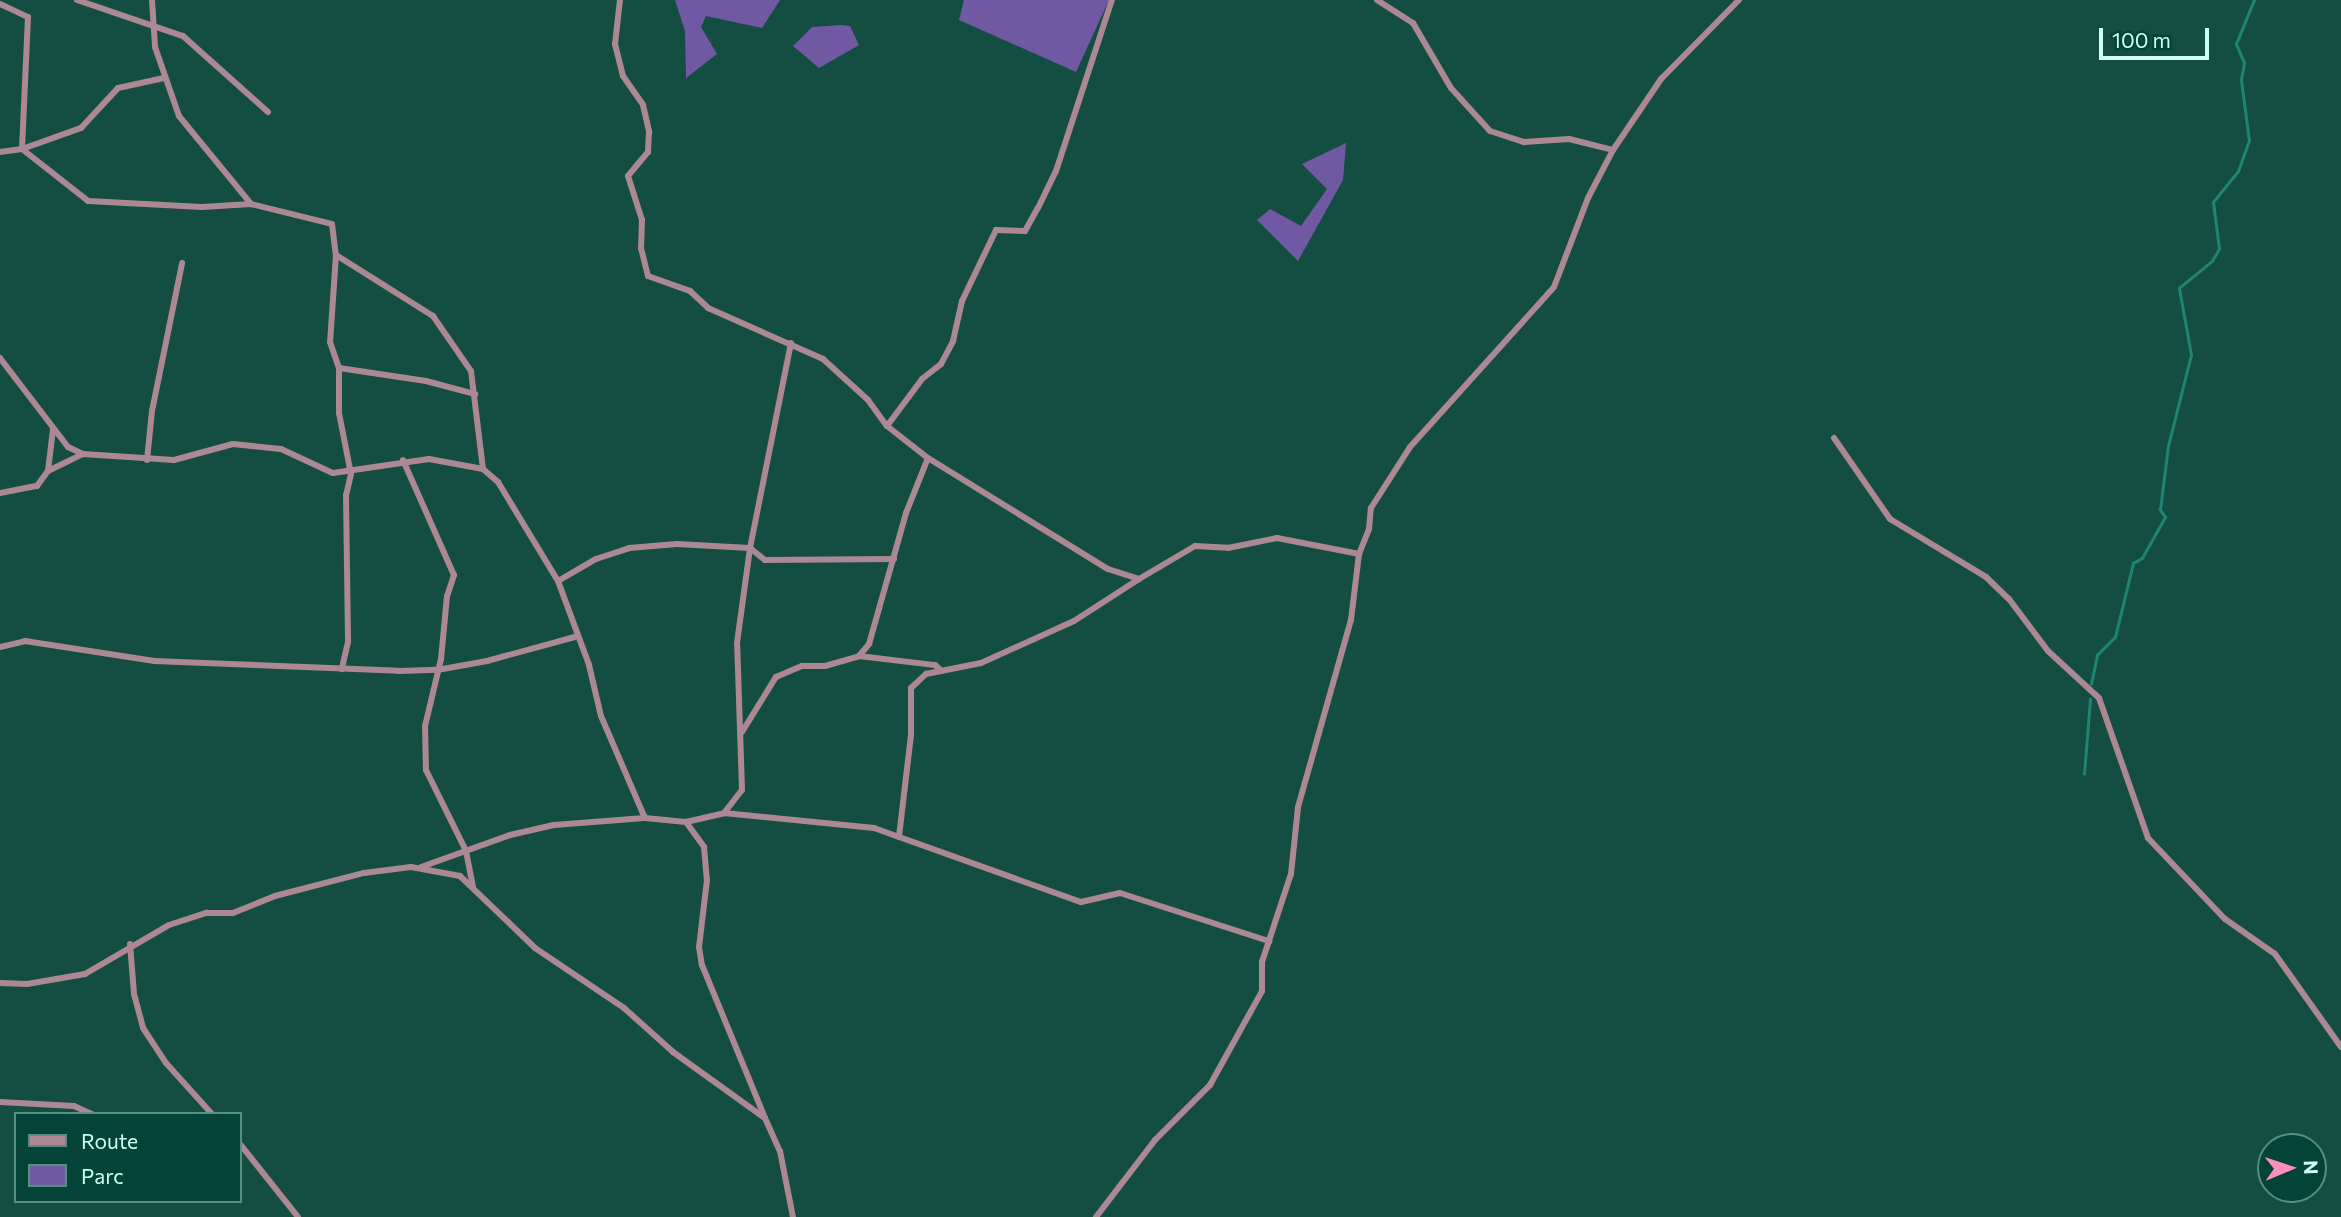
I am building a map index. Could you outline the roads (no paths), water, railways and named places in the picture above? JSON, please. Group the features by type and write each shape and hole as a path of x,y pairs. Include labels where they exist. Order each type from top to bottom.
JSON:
{"street":[{"path":"77,0 183,36 268,112"},
{"path":"152,0 152,26 164,78 179,117 251,204"},
{"path":"887,426 922,379 941,364 953,341 962,301 996,230 1025,231 1038,208 1056,171 1112,0"},
{"path":"1377,0 1413,23 1451,88 1490,131 1524,142 1569,139 1613,150"},
{"path":"1096,1217 1155,1140 1210,1085 1262,991 1262,962 1291,874 1298,807 1352,620 1359,554 1369,529 1371,508 1410,447 1553,287 1588,198 1613,150 1661,79 1738,0"},
{"path":"622,2 615,44 623,76 643,104 649,132 648,152 628,176 642,220 641,248 648,276 690,291 708,308 823,359 868,400 887,426 928,458 1108,569 1139,579"},
{"path":"0,4 28,17 22,149"},
{"path":"0,152 22,149 81,128 118,88 164,78"},
{"path":"22,149 88,201 202,207 251,204 332,224 336,255 330,342 339,368 339,413 351,474 346,495 348,642 342,669"},
{"path":"336,255 433,316 471,371 483,469"},
{"path":"147,460 152,411 182,263"},
{"path":"724,813 742,790 737,643 750,548 791,343"},
{"path":"1,362 68,447 83,454 174,460 233,444 281,449 333,473 351,474 403,460 459,461 483,469 498,482 558,581 575,637 589,665 601,716 645,818"},
{"path":"339,368 426,381 475,394"},
{"path":"48,471 53,429"},
{"path":"1834,438 1889,519 1986,577 2009,599 2048,651 2099,698 2148,838 2225,919 2275,954 2341,1047"},
{"path":"0,493 37,486 48,471 83,454"},
{"path":"859,656 869,644 894,558 928,458"},
{"path":"403,460 454,575 447,596 437,670 425,726 426,770 466,851 473,887"},
{"path":"900,837 911,735 911,688 926,674 981,663 1074,621 1195,546 1228,548 1291,538 1359,554"},
{"path":"558,581 596,559 629,548 677,544 750,548 765,560 894,558"},
{"path":"0,648 25,641 154,661 437,670 575,637"},
{"path":"741,735 756,704 776,677 802,666 825,666 859,656 935,665 942,671"},
{"path":"0,983 27,984 85,974 103,967 130,944 207,913 233,913 275,896 364,873 419,868 554,825 645,818 686,822 724,813 874,828 1081,902 1120,893 1269,941"},
{"path":"686,822 704,847 706,861 706,906 699,947 702,965 780,1151 793,1217"},
{"path":"419,868 460,876 535,948 624,1008 673,1052 765,1118"},
{"path":"130,944 134,994 143,1028 166,1063 210,1112"},
{"path":"0,1102 74,1106 88,1112"},
{"path":"242,1147 298,1217"}],"waterway":[{"path":"2091,684 2097,655 2115,637 2133,563 2142,558 2165,517 2160,510 2168,446 2191,355 2179,288 2212,261 2219,249 2213,202 2238,171 2249,141 2241,80 2244,63 2236,44 2254,0"},
{"path":"2084,774 2090,699"}]}
